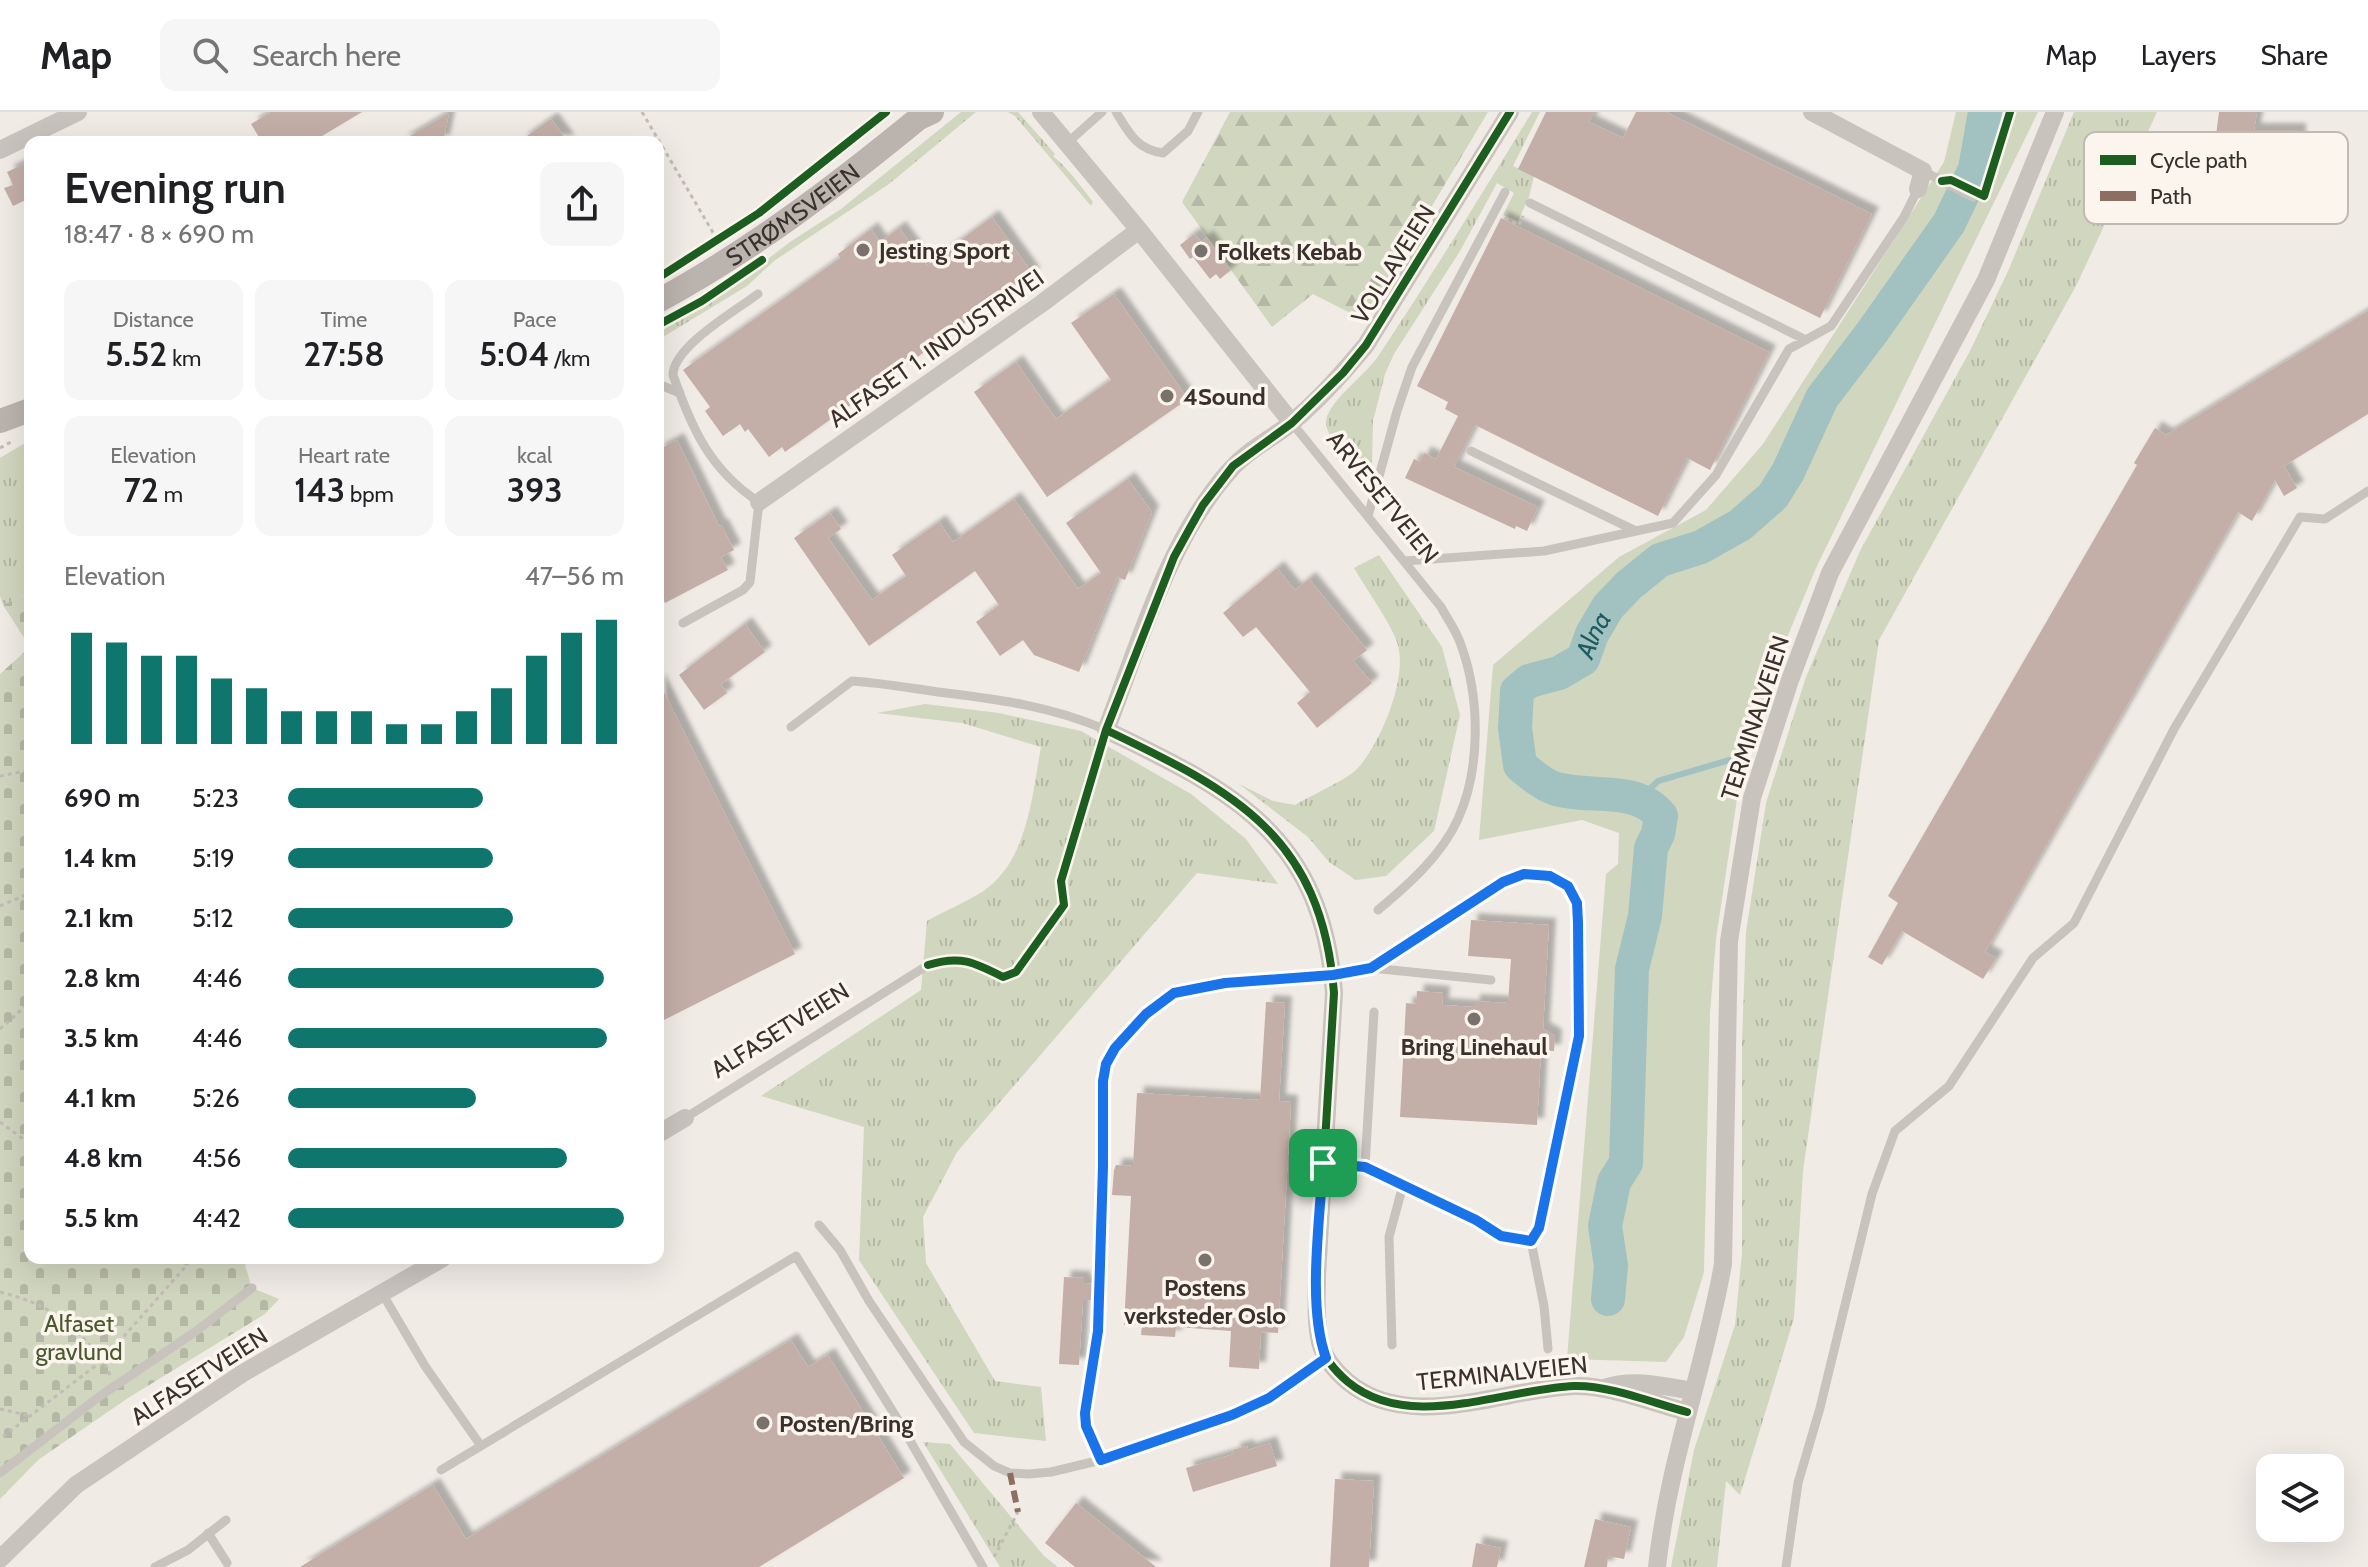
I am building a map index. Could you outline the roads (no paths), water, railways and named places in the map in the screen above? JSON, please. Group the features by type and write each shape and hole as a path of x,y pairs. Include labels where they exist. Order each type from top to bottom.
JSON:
{"main road":[{"name":"STRØMSVEIEN","path":"664,297 776,229 925,114"},
{"path":"0,421 24,412"}],"street":[{"path":"29,136 78,112"},
{"name":"ARVESETVEIEN","path":"1042,112 1292,423"},
{"name":"VOLLAVEIEN","path":"1106,730 1174,557 1203,505 1233,466 1292,423 1343,373 1366,345 1510,112"},
{"path":"1812,112 1920,180"},
{"name":"TERMINALVEIEN","path":"1326,1358 1338,1373 1370,1396 1392,1405 1436,1406 1545,1389 1604,1388 1687,1412 1715,1310 1723,1264 1729,941 1752,798 1790,680 1830,573 1986,280 2055,112"},
{"path":"0,150 24,138"},
{"name":"ALFASET 1. INDUSTRIVEI","path":"759,502 1041,304 1139,230"},
{"path":"1106,730 1198,775 1245,808 1278,840 1316,903 1333,975 1317,1300 1320,1342 1326,1358"},
{"name":"ALFASETVEIEN","path":"664,1130 685,1118"},
{"name":"ALFASETVEIEN","path":"0,1559 76,1485 243,1373 433,1264"},
{"name":"TERMINALVEIEN","path":"1604,1388 1634,1382 1693,1391"},
{"path":"1657,1567 1673,1468 1687,1412"}],"lane":[{"path":"1066,144 1102,112"},
{"path":"1116,112 1134,140 1148,151 1163,153 1188,131 1198,112"},
{"path":"1405,561 1544,551 1673,523 1716,475 1789,349 1831,326 1904,217 1920,180 1949,184 1973,197"},
{"path":"1368,516 1412,367 1505,192"},
{"path":"1530,203 1806,340"},
{"path":"683,623 743,590 750,582 759,502 737,488 720,471 695,432 673,375 673,366 680,354 758,294"},
{"path":"664,386 680,393"},
{"name":"ARVESETVEIEN","path":"1292,423 1441,607 1460,641 1470,672 1474,743 1472,774 1458,820 1447,839 1404,888 1378,910"},
{"path":"1471,451 1636,531"},
{"path":"1786,1567 1798,1483 1820,1408 1872,1194 1895,1131 1949,1086 2033,958 2074,923 2174,729 2300,517 2325,519 2368,491"},
{"path":"791,727 852,681 896,684 1017,702 1056,711 1106,730"},
{"path":"1371,968 1503,882 1524,874 1561,881 1573,893 1578,923 1579,1036 1539,1228 1531,1241 1544,1306 1548,1349"},
{"name":"ALFASETVEIEN","path":"685,1118 928,965"},
{"path":"1101,1460 1086,1426 1085,1413 1098,1331 1103,1081 1106,1064 1115,1048 1146,1014 1174,993 1225,983 1333,975 1371,968 1491,980"},
{"path":"1365,1167 1374,1012"},
{"path":"1323,1163 1365,1167 1476,1220 1501,1236 1531,1241"},
{"path":"1392,1345 1389,1237 1403,1185"},
{"path":"819,1225 840,1250 869,1301 964,1442 980,1457 1010,1473 1029,1474 1101,1460 1232,1415 1269,1398 1326,1358"},
{"path":"441,1470 796,1256 985,1567"},
{"path":"0,1473 252,1288"},
{"path":"382,1293 425,1366 481,1446"},
{"path":"155,1567 188,1550 226,1520"},
{"path":"208,1533 227,1563"}],"water":[{"path":"1978,112 1992,112 1979,180 1963,174"}],"waterway":[{"name":"Alna","path":"1608,1299 1611,1266 1605,1226 1614,1182 1626,1163 1632,969 1645,916 1651,848 1658,834 1661,816 1651,806 1626,796 1556,789 1520,765 1515,728 1517,691 1529,681 1559,673 1583,659 1592,634 1608,607 1660,560 1701,547 1740,525 1773,496 1788,472 1822,398 1949,223 1975,169 1985,112"},
{"path":"1639,799 1658,781 1733,759"}],"place":[{"name":"Jesting Sport","path":"863,250"},
{"name":"Folkets Kebab","path":"1201,251"},
{"name":"4Sound","path":"1167,396"},
{"name":"Bring Linehaul","path":"1474,1019"},
{"name":"Postens verksteder Oslo","path":"1205,1260"},
{"name":"Posten/Bring","path":"763,1423"}],"park label":[{"name":"Alfaset gravlund","path":"79,1337"}]}
